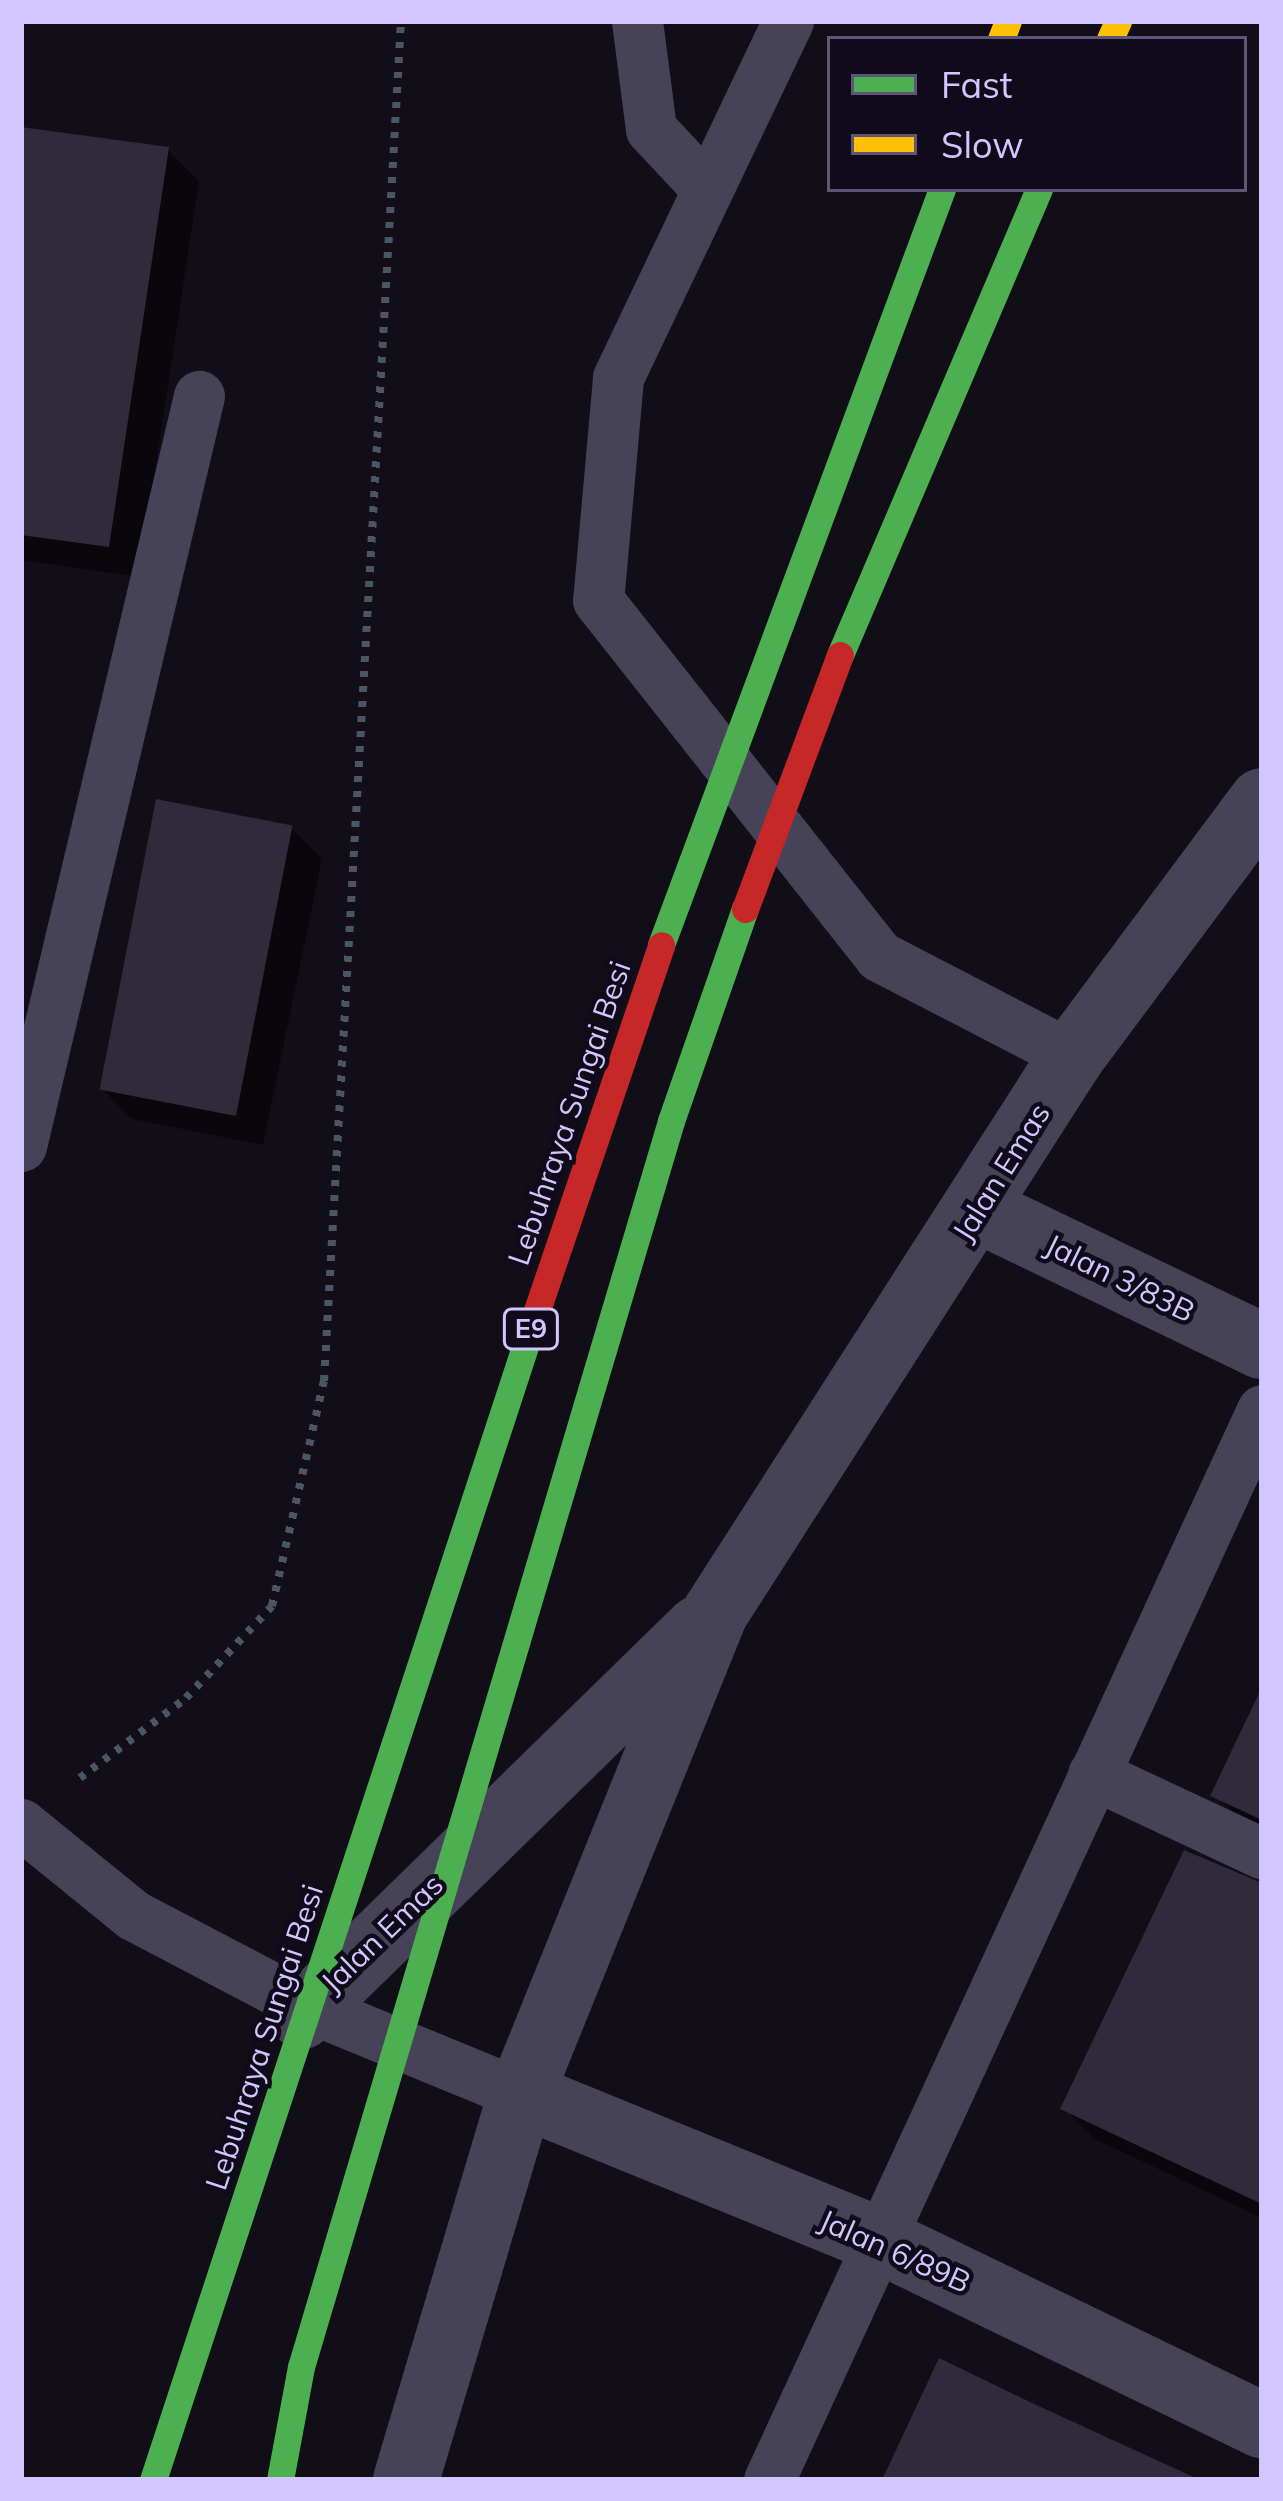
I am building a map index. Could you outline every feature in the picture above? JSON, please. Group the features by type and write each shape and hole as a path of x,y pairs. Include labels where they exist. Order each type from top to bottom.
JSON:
{"highway":[{"name":"Lebuhraya Sungai Besi","path":"149,2480 586,1161 787,582 941,192"},
{"name":"E9","path":"280,2480 307,2344 671,1121 805,736 1038,192"}],"street":[{"name":"Jalan Emas","path":"406,2480 521,2095 715,1612 979,1210 1072,1056 1262,801"},
{"name":"Jalan 3/83B","path":"979,1210 1262,1346"},
{"name":"Jalan Emas","path":"149,2480 306,2006 715,1612"},
{"name":"Jalan 6/89B","path":"521,2095 883,2242 1262,2425"}],"lane":[{"path":"637,21 651,129 707,189"},
{"path":"788,21 618,377 598,600 879,956 1072,1056"},
{"path":"21,1146 199,396"},
{"path":"769,2480 883,2242 1262,1410"},
{"path":"1093,1774 1262,1853"},
{"path":"21,1823 133,1915 306,2006 521,2095"}],"path":[{"path":"132,1739 272,1606 324,1381 401,21"}],"building":[{"path":"21,127 169,147 109,547 21,535"},
{"path":"156,799 292,826 236,1116 100,1090"},
{"path":"1262,1687 1262,1820 1210,1796"},
{"path":"1184,1850 1262,1883 1262,2204 1060,2109"},
{"path":"939,2358 1032,2403 1200,2480 882,2480"}],"traffic: slow":[{"path":"1002,36 1008,21"},
{"path":"1111,36 1118,21"}],"traffic: fast":[{"path":"661,945 941,192"},
{"path":"840,655 1038,192"},
{"path":"280,2480 301,2367 671,1121 745,909"},
{"path":"153,2480 532,1325"}],"traffic: jam":[{"path":"745,909 840,655"},
{"path":"532,1325 661,945"}]}
